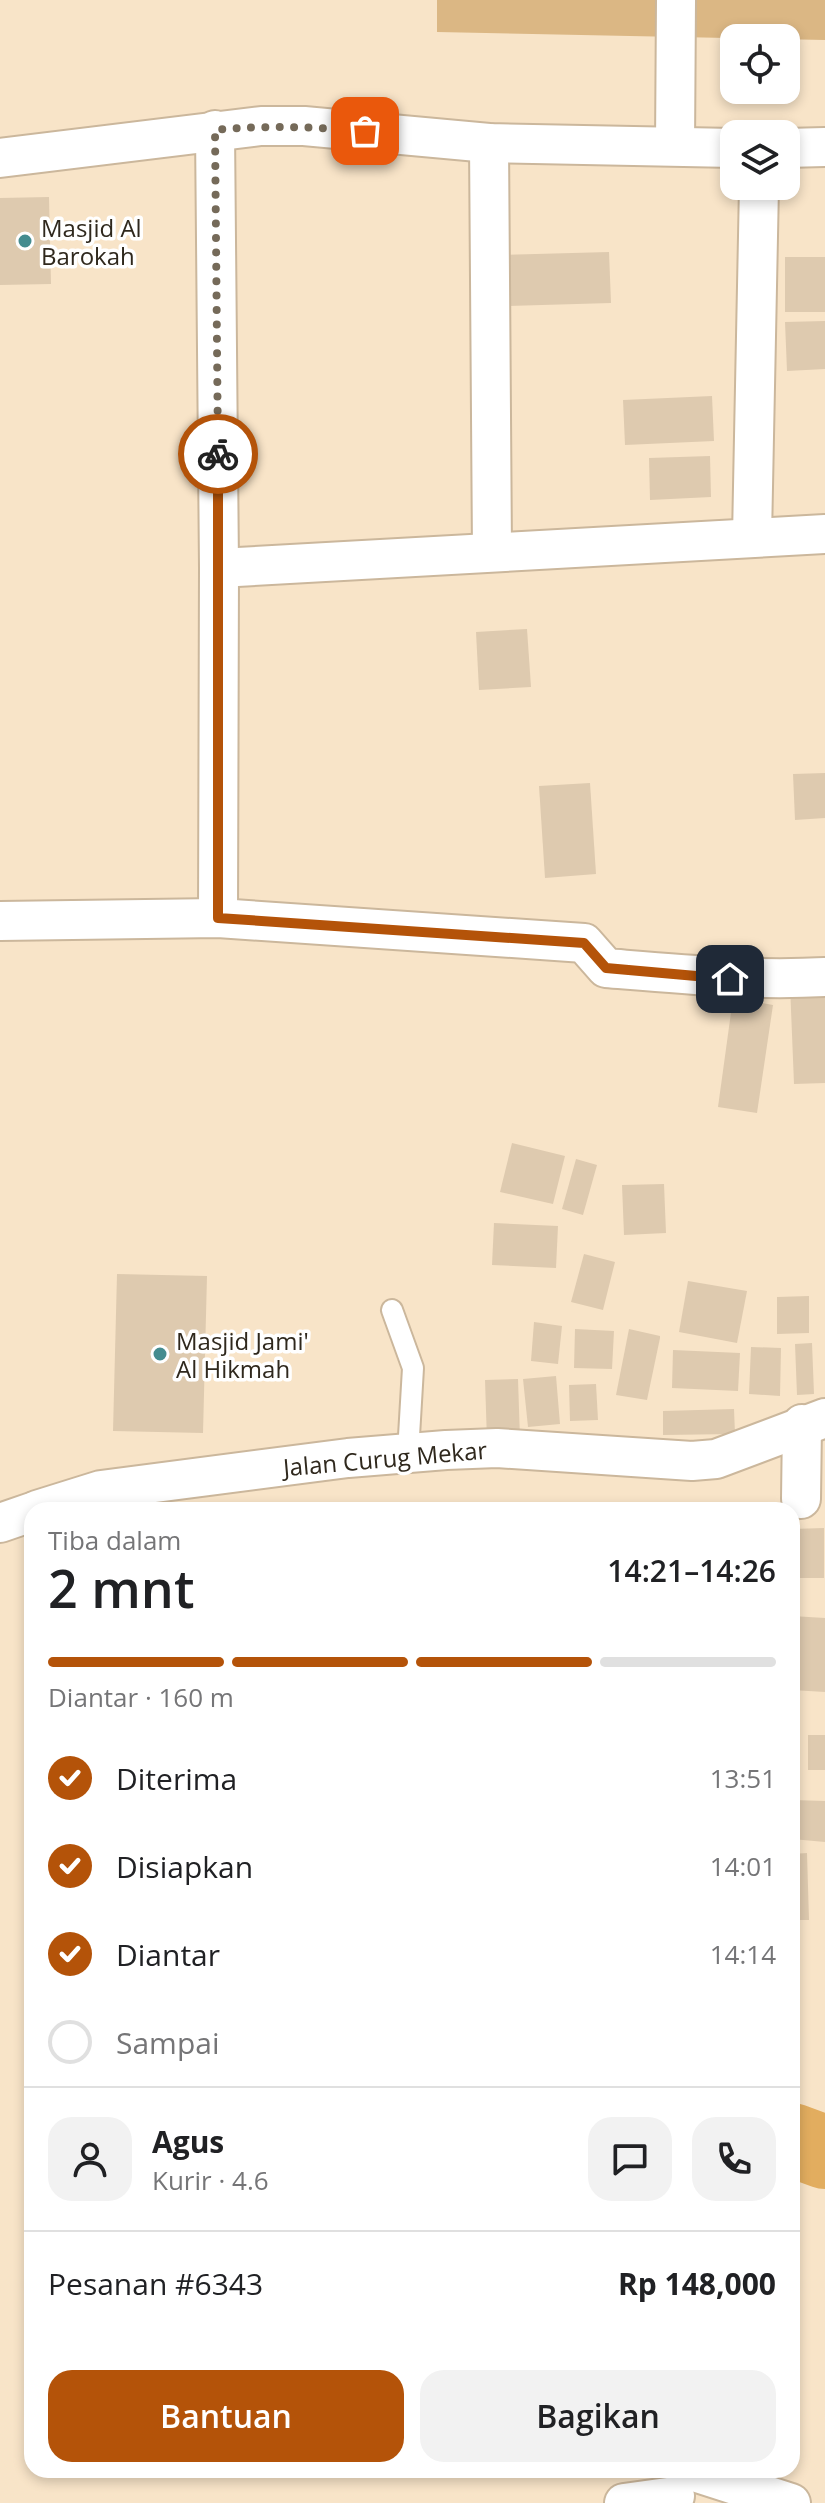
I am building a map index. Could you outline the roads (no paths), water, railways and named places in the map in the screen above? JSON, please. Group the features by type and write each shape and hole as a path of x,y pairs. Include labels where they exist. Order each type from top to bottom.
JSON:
{"street":[{"path":"675,146 676,0"},
{"path":"0,158 261,126 304,126 489,143 720,148"},
{"path":"215,130 218,918"},
{"path":"489,143 492,551"},
{"path":"800,148 825,147"},
{"path":"752,537 759,200"},
{"path":"219,568 825,534"},
{"path":"0,921 218,918 584,943 606,968 730,979 825,977"},
{"path":"801,1499 814,1421"},
{"name":"Jalan Curug Mekar","path":"63,1502 101,1490 408,1453 497,1448 692,1461 716,1459 814,1421"},
{"name":"Jalan Curug Mekar","path":"0,1523 24,1515"},
{"path":"624,2503 678,2485 791,2503"}],"lane":[{"path":"392,1310 413,1368 408,1453"}],"waterway":[{"path":"800,2143 825,2152"}],"place":[{"name":"Masjid Al Barokah","path":"25,241"},
{"name":"Masjid Jami' Al Hikmah","path":"160,1354"}]}
